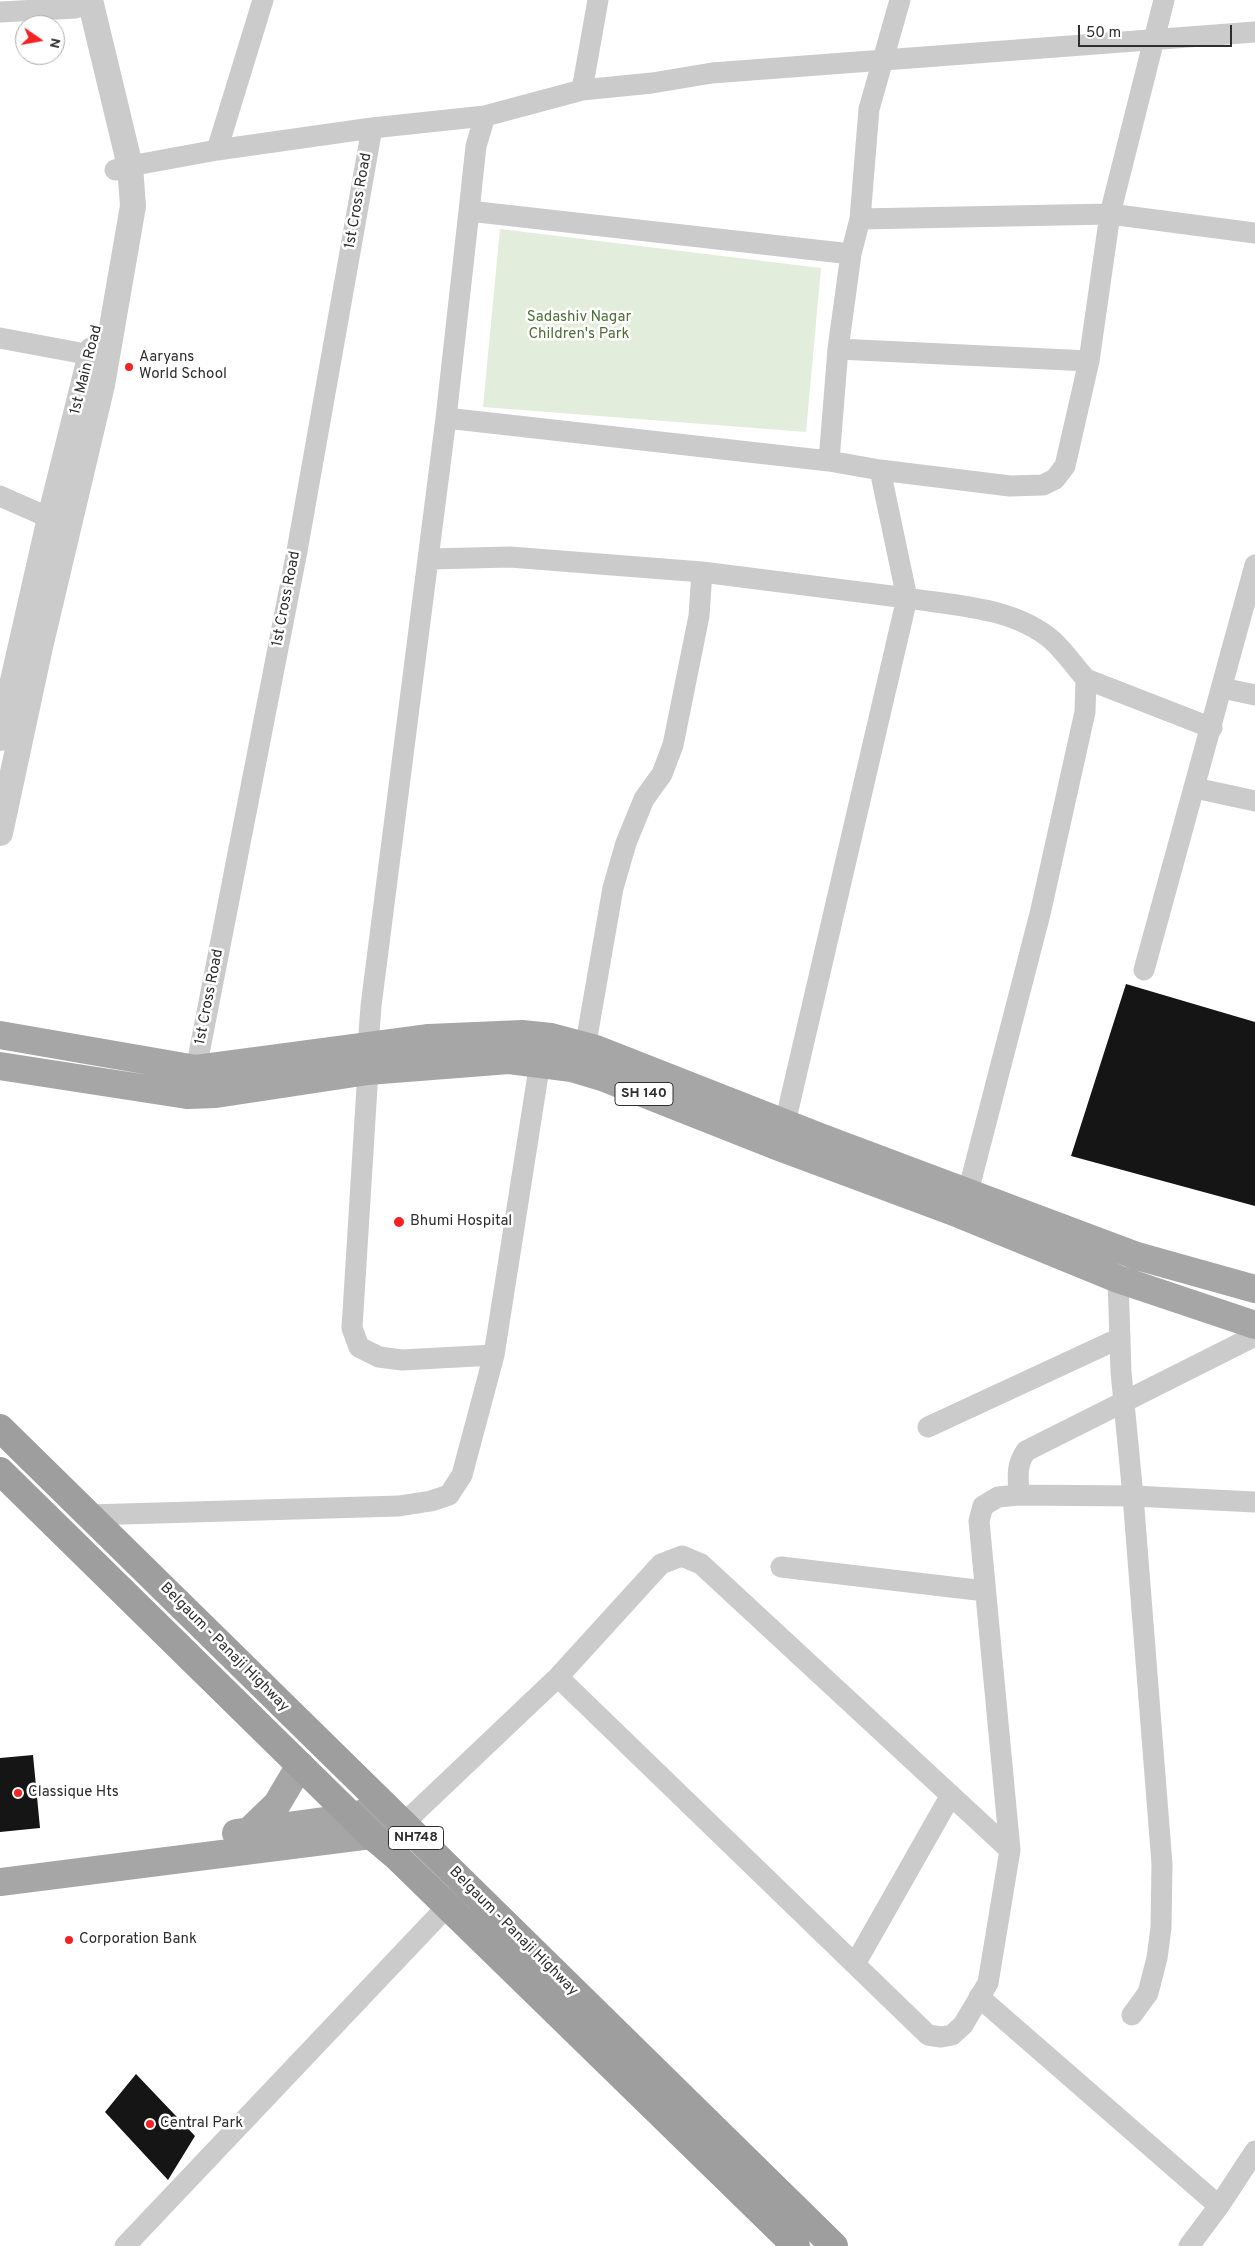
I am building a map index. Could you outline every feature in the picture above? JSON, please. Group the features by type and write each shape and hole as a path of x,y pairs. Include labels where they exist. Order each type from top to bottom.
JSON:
{"highway":[{"name":"Belgaum - Panaji Highway","path":"0,1428 834,2246"},
{"name":"Belgaum - Panaji Highway","path":"0,1471 362,1826 796,2246"}],"main road":[{"name":"SH 140","path":"0,1034 196,1069 368,1059 540,1062 584,1058 785,1123 1137,1256 1255,1289"},
{"name":"SH 140","path":"0,1066 187,1095 216,1094 368,1059 428,1038 522,1034 551,1037 584,1058 779,1148 958,1214 1118,1279 1255,1325"},
{"path":"249,1831 277,1804 300,1765"},
{"path":"0,1882 362,1826 384,1806"},
{"path":"0,1865 249,1831 403,1824"}],"street":[{"path":"217,150 263,0"},
{"path":"582,90 598,0"},
{"path":"829,460 838,349 851,254 860,219 869,109 881,61 900,0"},
{"path":"446,418 829,460 880,470 1010,486 1043,484 1055,479 1066,466 1089,361 1110,214 1164,0"},
{"path":"0,12 80,3 133,206 102,385 40,647 0,833"},
{"path":"123,168 217,150 372,128 485,116 582,90 652,83 712,73 1255,32"},
{"path":"485,116 476,146 430,558 371,1006 352,1328 359,1347 379,1357 402,1360 494,1355"},
{"name":"1st Cross Road","path":"196,1069 297,551 372,128"},
{"name":"1st Main Road","path":"0,738 50,518 91,355 112,248 123,168"},
{"path":"469,211 851,254"},
{"path":"860,219 1110,214 1255,233"},
{"path":"0,338 91,355"},
{"path":"838,349 1089,361"},
{"path":"785,1123 907,598 880,470"},
{"path":"0,496 50,518"},
{"path":"430,558 510,557 702,572 907,598 1006,615 1033,627 1054,642 1086,679 1212,728"},
{"path":"584,1058 614,888 626,844 644,799 662,774 673,745 700,616 702,572"},
{"path":"1144,970 1254,575"},
{"path":"968,1192 1042,904 1085,712 1086,679"},
{"path":"1222,688 1255,695"},
{"path":"1195,788 1255,801"},
{"path":"89,1515 399,1506 431,1501 449,1495 462,1475 494,1355 540,1062"},
{"path":"1118,1279 1124,1403 1162,1864 1161,1928 1157,1958 1148,1993 1132,2015"},
{"path":"1019,1495 1017,1468 1026,1451 1255,1336"},
{"path":"928,1428 1120,1338"},
{"path":"558,1677 928,2035 941,2037 952,2035 963,2025 988,1982 1010,1850 978,1521 983,1506 998,1497 1019,1495 1133,1496 1255,1502"},
{"path":"403,1824 558,1677 662,1564 682,1556 701,1564 1010,1850"},
{"path":"782,1567 985,1591"},
{"path":"855,1964 951,1795"},
{"path":"125,2246 466,1887"},
{"path":"979,1997 1219,2206"},
{"path":"1189,2246 1219,2206 1255,2151"}],"green space":[{"name":"Sadashiv Nagar Children's Park","path":"500,229 821,268 806,432 483,407"}],"building":[{"path":"1126,984 1255,1022 1255,1206 1071,1156"},
{"name":"Classique Hts","path":"33,1755 40,1828 0,1832 0,1758"},
{"name":"Central Park","path":"136,2074 195,2136 168,2180 105,2112"}],"place":[{"name":"Aaryans World School","path":"129,367"},
{"name":"Bhumi Hospital","path":"399,1222"},
{"name":"Classique Hts","path":"18,1793"},
{"name":"Corporation Bank","path":"69,1940"},
{"name":"Central Park","path":"150,2124"}]}
